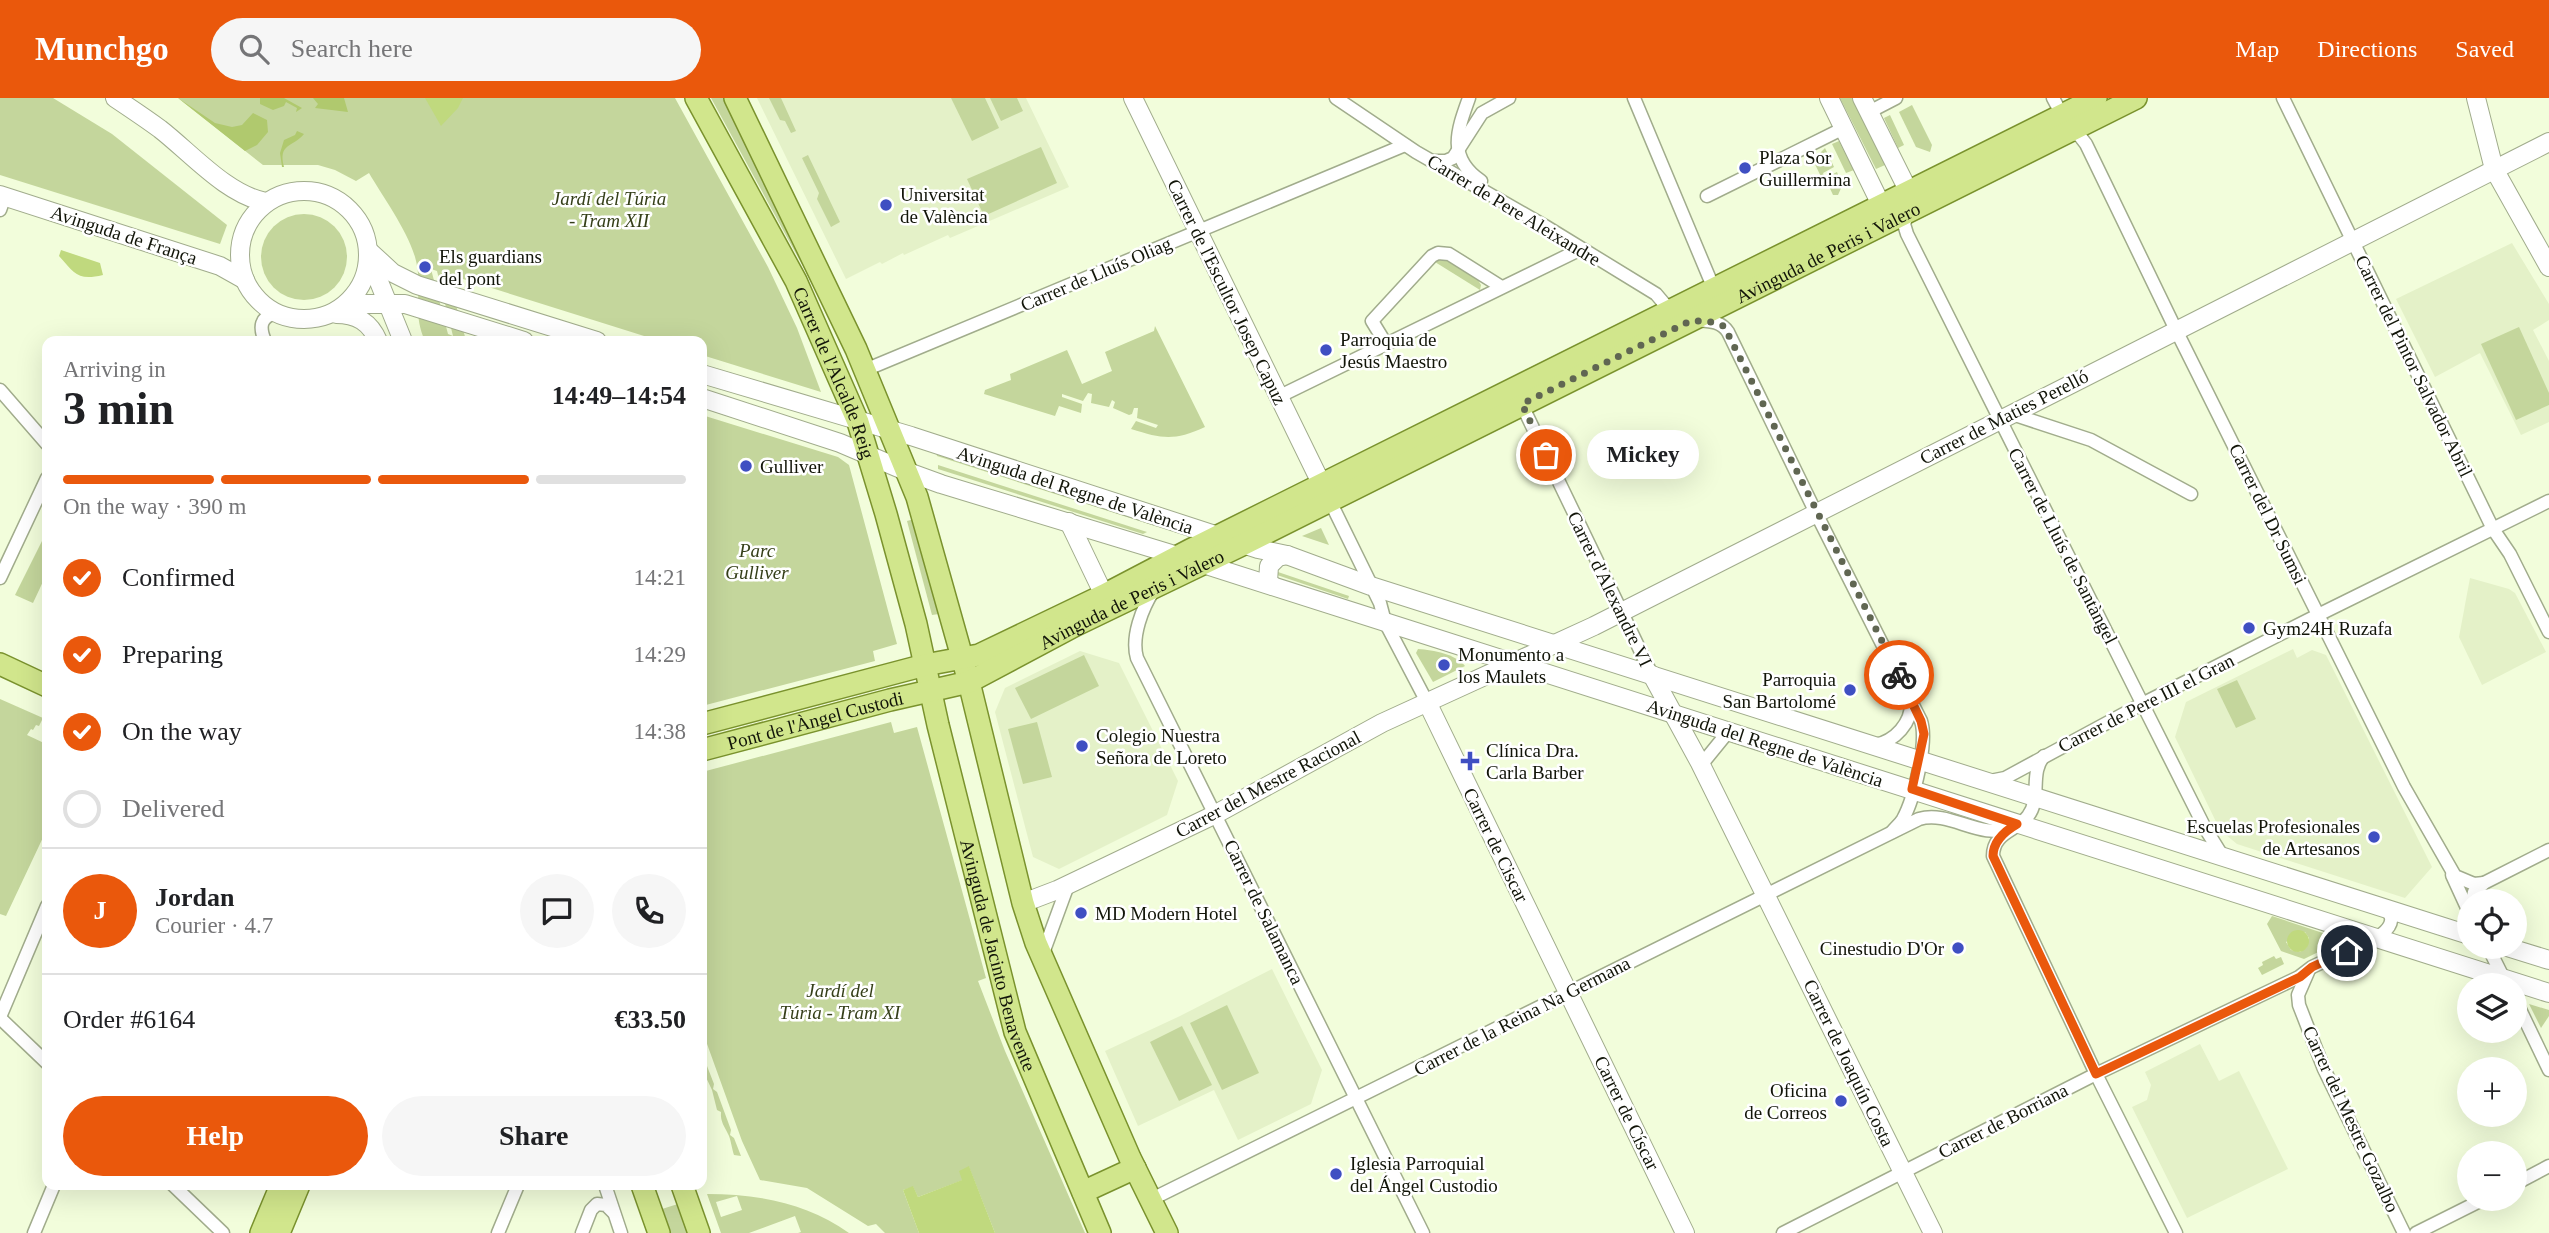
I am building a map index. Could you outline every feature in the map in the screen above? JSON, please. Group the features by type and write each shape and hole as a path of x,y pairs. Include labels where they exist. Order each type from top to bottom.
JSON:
{"main road":[{"path":"115,98 158,127 229,185 253,200 267,202 296,192 324,194 341,203 355,216 364,232 368,253 401,336"},
{"name":"Carrer de l'Alcalde Reig","path":"696,98 874,431 908,472 961,658"},
{"name":"Carrer de l'Alcalde Reig","path":"735,98 865,370 874,431 925,665"},
{"name":"Carrer de l'Escultor Josep Capuz","path":"1133,98 1329,499"},
{"path":"1829,98 1844,128 1896,208"},
{"name":"Avinguda de Peris i Valero","path":"931,692 969,682 1076,625 1244,544 1517,397 1896,208 2059,115 2096,98"},
{"name":"Avinguda de Peris i Valero","path":"2059,115 2136,98"},
{"path":"2476,98 2494,169 2549,267"},
{"path":"1866,105 1896,208"},
{"name":"Carrer de Maties Perelló","path":"1513,663 1621,612 2549,142"},
{"name":"Avinguda de França","path":"2,200 220,266 245,279"},
{"path":"267,202 249,224 240,253 245,279 259,300 276,313 308,319 365,303 388,302 417,307 508,336"},
{"name":"Avinguda de Peris i Valero","path":"1680,316 1714,289 1896,208"},
{"path":"368,253 393,273 417,285 581,336"},
{"path":"333,312 351,299 360,286 366,272 368,253"},
{"path":"333,312 357,317 369,325 375,336"},
{"path":"707,376 827,413 874,431"},
{"path":"707,400 837,442 874,431"},
{"name":"Avinguda del Regne de València","path":"874,431 908,472 1912,789 2014,825 2479,973"},
{"name":"Avinguda del Regne de València","path":"874,431 1287,555 1371,586 2457,931"},
{"name":"Avinguda de Peris i Valero","path":"925,665 979,655 1218,536 1329,499"},
{"name":"Avinguda del Regne de València","path":"1069,522 1104,595"},
{"path":"1273,586 1268,582 1269,566 1278,557 1287,555"},
{"path":"1104,595 1112,601 1127,602"},
{"name":"Avinguda de Jacinto Benavente","path":"961,658 1024,903 1042,956 1166,1233"},
{"name":"Carrer del Mestre Racional","path":"1024,903 1068,885 1216,814 1382,723 1513,663"},
{"path":"0,664 42,684"},
{"name":"Pont de l'Àngel Custodi","path":"707,723 925,665"},
{"name":"Avinguda de Jacinto Benavente","path":"925,665 1015,1032 1100,1233"},
{"name":"Carrer de Joaquín Costa","path":"1652,675 1766,894 1933,1233"},
{"name":"Pont de l'Àngel Custodi","path":"707,749 886,701 931,692"},
{"name":"Carrer de Ciscar","path":"1428,704 1569,993"},
{"path":"986,911 1024,903"},
{"path":"2527,956 2549,960"},
{"name":"Avinguda del Regne de València","path":"2527,987 2549,993"},
{"name":"Carrer de Císcar","path":"1569,993 1685,1233"},
{"path":"1083,1192 1135,1168"},
{"path":"261,1233 279,1190"},
{"path":"279,1233 297,1190"},
{"path":"644,1190 659,1233"},
{"path":"684,1190 699,1233"}],"street":[{"name":"Carrer de Pere Aleixandre","path":"1336,98 1405,145 1656,294 1680,316"},
{"path":"1469,98 1458,132 1458,152 1470,174 1545,226"},
{"path":"1431,160 1447,162 1458,152 1482,113 1509,98"},
{"path":"1634,98 1714,289"},
{"path":"1866,105 1896,98"},
{"name":"Carrer del Pintor Salvador Abril","path":"2283,98 2493,529 2510,554 2549,632"},
{"name":"Carrer del Dr Sumsi","path":"2059,115 2086,144 2404,787 2447,865 2460,880 2474,884 2484,883"},
{"path":"1707,196 1844,128"},
{"name":"Carrer de Lluís Oliag","path":"865,370 1405,145"},
{"name":"Carrer de Lluís de Santàngel","path":"1896,208 1907,234 2006,417 2142,704 2205,828 2223,857"},
{"path":"1278,397 1500,286 1581,249"},
{"path":"1386,344 1372,321 1432,256 1438,253 1449,254 1500,286"},
{"path":"263,336 261,323 266,317 276,313"},
{"path":"1680,316 1717,323 1724,326 1728,332 1921,721 1924,734 1905,816 1892,832"},
{"path":"0,390 42,438"},
{"name":"Carrer d'Alexandre VI","path":"1517,397 1652,675"},
{"path":"2006,417 2091,440 2190,494"},
{"path":"0,578 42,489"},
{"path":"1329,499 1384,614 1385,622"},
{"name":"Carrer de Pere III el Gran","path":"1985,781 2000,780 2142,704 2549,501"},
{"name":"Carrer de Salamanca","path":"1155,588 1146,604 1137,633 1136,653 1423,1233"},
{"name":"Carrer de Ciscar","path":"1385,622 1428,704"},
{"path":"1875,745 1888,740 1901,730 1911,708 1910,698"},
{"path":"1700,763 1728,732"},
{"name":"Carrer de Pere III el Gran","path":"2044,756 2038,767 2036,797 2028,816 2014,825 1994,846 1993,856 2096,1074"},
{"name":"Carrer de la Reina Na Germana","path":"1152,1199 1926,817"},
{"name":"Avinguda del Regne de València","path":"1926,817 1941,817 1993,833 2014,825"},
{"path":"2477,889 2549,850"},
{"path":"2447,865 2458,889"},
{"name":"Avinguda de Jacinto Benavente","path":"1042,956 1068,885"},
{"path":"2374,938 2391,925 2392,915 2383,907"},
{"path":"42,918 0,1017 42,1058"},
{"name":"Carrer de Borriana","path":"1783,1233 2096,1074 2300,977 2312,967 2374,938"},
{"name":"Carrer del Mestre Gozalbo","path":"2312,967 2301,984 2299,1005 2325,1069 2404,1233"},
{"path":"2527,1024 2549,1070"},
{"path":"2096,1074 2176,1233"},
{"path":"2527,1178 2549,1166"},
{"path":"34,1233 52,1190"},
{"path":"178,1190 223,1233"},
{"path":"498,1233 516,1190"},
{"path":"582,1233 597,1190"},
{"path":"607,1190 621,1233"},
{"path":"591,1210 601,1203 614,1212"},
{"path":"2416,1233 2460,1211"}],"shaded area":[{"path":"178,98 215,123 232,127 242,125 253,113 267,120 268,132 257,145 245,151"},
{"path":"260,98 284,98 302,108 296,112 297,108 286,102 284,106 273,110 260,104"},
{"path":"313,98 344,98 348,112 315,108 318,104"},
{"path":"425,98 463,98 458,108 441,126"},
{"name":"Universitat de València","path":"757,98 1026,98 1069,187 950,238 948,235 882,264 880,262 846,279"},
{"path":"297,131 304,134 285,150 282,167 280,153 284,140 295,135"},
{"path":"2512,243 2549,304 2549,320 2533,330 2549,361 2549,422 2521,435 2480,353 2435,377 2396,299"},
{"path":"61,250 100,263 103,275 78,275 59,256"},
{"path":"2470,578 2515,593 2546,652 2482,685 2459,637"},
{"path":"2293,649 2297,658 2312,650 2326,655 2432,867 2405,898 2237,844 2220,830 2175,737 2186,702"},
{"name":"Colegio Nuestra Señora de Loreto","path":"1080,651 1119,663 1178,781 1167,815 1059,869 1033,857 995,712 1005,688"},
{"path":"2294,930 2302,930 2309,937 2309,945 2302,952 2294,952 2287,945 2287,937"},
{"path":"1272,969 1322,1070 1311,1104 1238,1140 1214,1090 1138,1126 1105,1051"},
{"path":"2200,1044 2219,1081 2239,1071 2288,1169 2187,1218 2132,1107 2147,1100 2151,1085 2145,1072"},
{"path":"969,1166 995,1233 919,1233 903,1190 913,1186 918,1197 962,1180 959,1171"}],"green space":[{"path":"0,98 53,98 112,134 227,225 220,244 0,175"},
{"name":"Jardí del Túria - Tram XII","path":"178,98 675,98 768,267 797,328 821,392 707,357 707,336 644,336 447,274 465,336 453,336 423,336 418,312 418,276 414,255 404,231 369,173 356,181 318,165 263,165","holes":["431,269 437,271 453,336 448,334"]},
{"path":"711,98 728,98 824,305"},
{"path":"769,98 781,98 796,131 791,133 785,121 780,120"},
{"path":"951,98 985,98 999,128 972,141"},
{"path":"990,98 1017,98 1023,111 1001,121"},
{"path":"1840,98 1852,98 1885,165 1876,169"},
{"path":"1912,105 1932,145 1930,152 1916,147 1899,112"},
{"path":"1890,115 1904,145 1898,148 1884,118"},
{"path":"1839,141 1854,170 1846,173 1832,144"},
{"path":"1041,147 1057,183 984,216 967,179"},
{"path":"1825,148 1834,167 1823,173 1825,178 1837,172 1842,186 1838,195 1833,195 1827,182 1824,183 1813,160"},
{"path":"808,155 840,222 831,227 817,199 819,193 802,158"},
{"path":"304,214 321,217 335,226 344,240 347,257 344,274 335,288 321,297 304,300 287,297 273,288 264,274 261,257 264,240 273,226 287,217"},
{"path":"1445,259 1478,280 1480,290 1435,262"},
{"path":"1155,326 1205,427 1185,435 1168,437 1131,429 1136,421 1156,428 1158,425 1137,418 1138,408 1134,408 1129,415 1113,408 1115,402 1112,400 1109,407 1091,403 1092,394 1088,393 1083,401 1062,394 1062,397 1082,404 1081,413 1059,406 1055,416 984,394 985,390 1011,380 1010,374 1067,350 1082,384 1112,371 1105,352 1154,331"},
{"path":"2519,327 2549,393 2549,405 2516,420 2481,344"},
{"name":"Parc Gulliver","path":"707,417 838,457 849,465 897,644 873,651 875,661 707,705"},
{"path":"936,452 1162,525 1158,527 937,456"},
{"path":"938,465 1147,532 1143,534 938,469"},
{"path":"914,519 939,614 932,615 907,521"},
{"path":"1321,528 1329,545 1302,536"},
{"path":"42,541 42,584 33,603 15,595"},
{"path":"1278,572 1349,596 1348,599 1277,575"},
{"path":"1418,649 1450,656 1465,666 1433,682 1416,653"},
{"path":"1084,655 1099,686 1031,719 1015,688"},
{"path":"2237,680 2256,719 2236,728 2217,689"},
{"path":"0,699 42,718 39,726 36,725 27,735 42,742 42,840 6,916 0,914"},
{"name":"Jardí del Túria - Tram XI","path":"891,722 894,733 917,727 986,978 978,981 1005,1051 1085,1233 995,1233 969,1167 963,1180 918,1197 913,1187 903,1190 919,1233 885,1233 876,1224 868,1226 807,1188 760,1180 742,1141 707,1044 707,771"},
{"path":"1037,722 1052,777 1023,784 1008,729"},
{"path":"2272,916 2341,941 2304,959 2281,951 2267,924","holes":["2305,932 2309,938 2306,948 2300,952 2291,950 2286,942"]},
{"path":"2274,956 2276,959 2281,957 2284,964 2262,975 2258,968 2263,965 2262,962"},
{"path":"2529,1004 2549,1010 2549,1016 2541,1028"},
{"path":"1227,1005 1259,1073 1222,1090 1190,1023"},
{"path":"1182,1026 1212,1085 1179,1101 1150,1042"},
{"path":"707,1066 714,1084 713,1089 717,1092 731,1130 730,1135 734,1138 741,1156 734,1155 707,1079"},
{"path":"707,1194 745,1196 781,1202 816,1214 849,1233 798,1233 801,1232 795,1216 749,1233 721,1233","holes":["737,1196 742,1210 721,1217 716,1202"]},
{"path":"681,1203 692,1233 670,1233 662,1209"}],"way so far":[{"path":"1546,455 1522,404 1690,321 1707,321 1724,326 1899,675"}],"place":[{"name":"Plaza Sor Guillermina","path":"1745,168"},
{"name":"Universitat de València","path":"886,205"},
{"name":"Els guardians del pont","path":"425,267"},
{"name":"Parroquia de Jesús Maestro","path":"1326,350"},
{"name":"Mickey","path":"1546,455"},
{"name":"Gulliver","path":"746,466"},
{"name":"Gym24H Ruzafa","path":"2249,628"},
{"name":"Monumento a los Maulets","path":"1444,665"},
{"name":"Parroquia San Bartolomé","path":"1850,690"},
{"name":"Colegio Nuestra Señora de Loreto","path":"1082,746"},
{"name":"Clínica Dra. Carla Barber","path":"1470,761"},
{"name":"Escuelas Profesionales de Artesanos","path":"2374,837"},
{"name":"MD Modern Hotel","path":"1081,913"},
{"name":"Cinestudio D'Or","path":"1958,948"},
{"name":"Oficina de Correos","path":"1841,1101"},
{"name":"Iglesia Parroquial del Ángel Custodio","path":"1336,1174"}],"route":[{"path":"1899,675 1921,721 1924,734 1912,789 2017,824 1998,839 1993,856 2096,1074 2300,977 2312,967 2347,951"}]}
